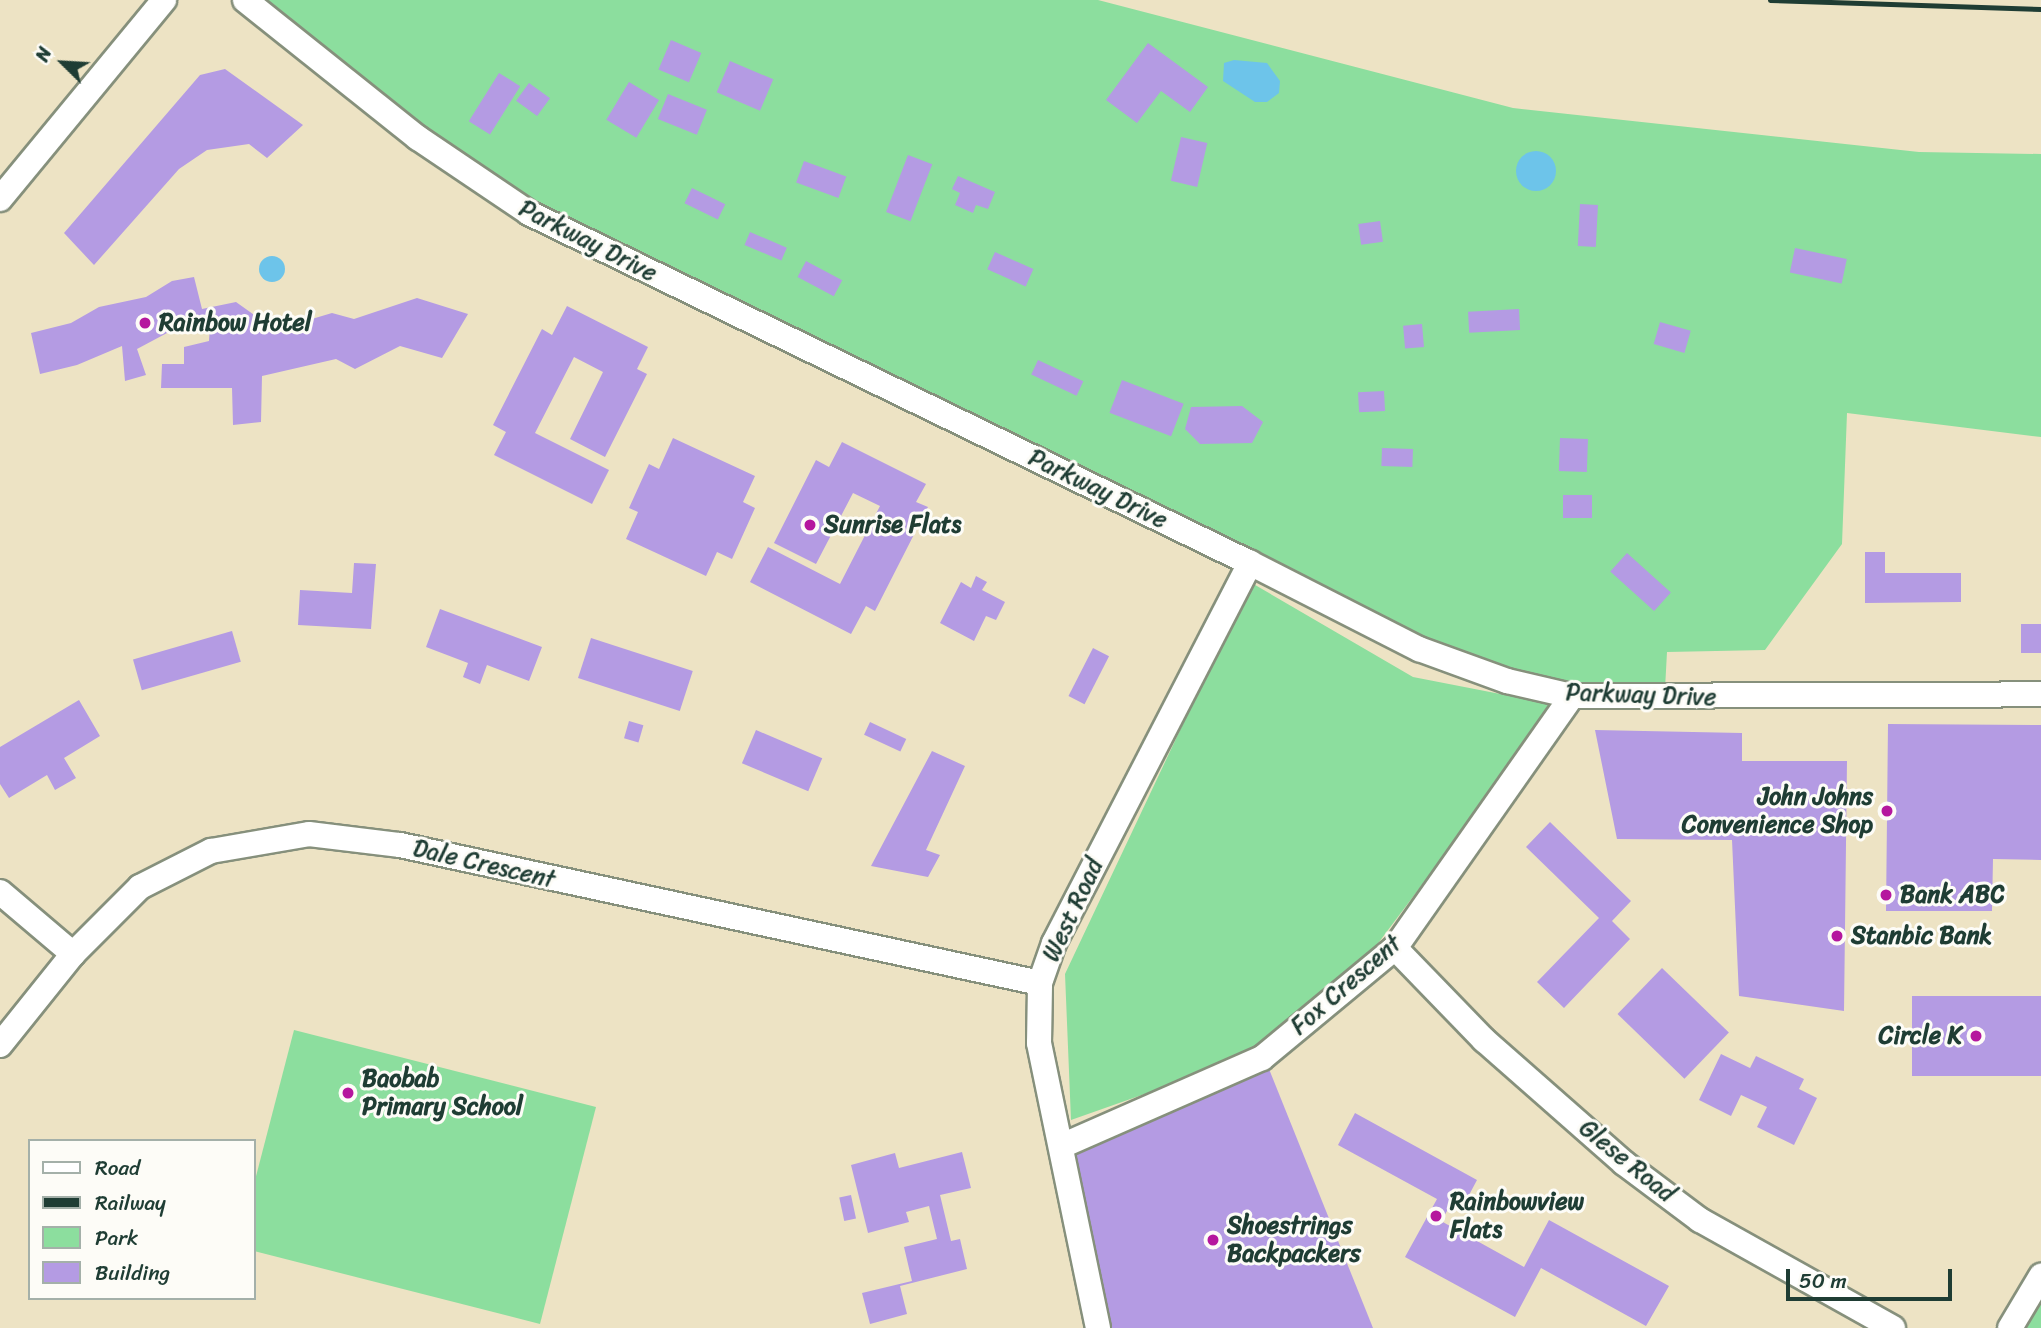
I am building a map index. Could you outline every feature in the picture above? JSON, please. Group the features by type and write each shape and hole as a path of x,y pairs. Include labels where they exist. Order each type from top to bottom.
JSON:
{"street":[{"path":"0,199 164,0"},
{"name":"Parkway Drive","path":"245,0 418,138 529,213 1250,563 1419,649 1507,681 1572,696 2041,694"},
{"name":"West Road","path":"1098,1328 1064,1144 1039,1043 1040,983 1054,943 1250,563"},
{"name":"Fox Crescent","path":"1064,1144 1262,1058 1395,948 1572,696"},
{"name":"Dale Crescent","path":"0,1045 73,954 140,887 211,851 309,834 400,845 1040,983"},
{"path":"0,892 73,954"},
{"name":"Glese Road","path":"1395,948 1484,1040 1624,1163 1700,1220 1893,1328"},
{"path":"2010,1328 2041,1276"}],"green space":[{"path":"245,0 1098,0 1513,108 1919,152 2041,154 2041,437 1847,413 1842,544 1765,650 1667,652 1665,689 1566,693 1405,639 567,227 418,138"},
{"path":"1250,582 1413,677 1557,705 1373,950 1241,1060 1071,1120 1065,974"},
{"path":"294,1030 596,1107 540,1324 256,1252 256,1176"},
{"path":"2041,1277 2041,1328 2011,1328"}],"water":[{"path":"1234,60 1267,63 1280,81 1279,93 1267,102 1255,102 1223,81 1224,63"},
{"path":"1536,151 1550,157 1556,171 1550,185 1536,191 1522,185 1516,171 1522,157"},
{"path":"272,256 281,260 285,269 281,278 272,282 263,278 259,269 263,260"}],"building":[{"path":"671,40 701,53 689,82 658,69"},
{"path":"1148,43 1208,87 1190,112 1161,91 1137,123 1106,100"},
{"path":"730,61 773,79 760,111 717,92"},
{"path":"225,69 303,125 267,158 249,144 207,150 179,169 94,265 64,233 200,75"},
{"path":"499,73 520,86 490,135 469,121"},
{"path":"629,82 659,100 636,138 606,120"},
{"path":"529,83 550,98 537,116 516,101"},
{"path":"668,94 707,110 697,135 658,119"},
{"path":"1181,137 1207,143 1197,187 1171,181"},
{"path":"908,155 932,164 910,221 886,212"},
{"path":"804,161 846,176 838,198 796,183"},
{"path":"958,176 995,192 988,209 976,205 973,213 955,205 960,193 952,189"},
{"path":"692,188 725,204 718,219 685,203"},
{"path":"1580,204 1598,205 1596,247 1578,246"},
{"path":"1380,221 1383,242 1361,245 1358,224"},
{"path":"750,232 787,248 781,261 745,245"},
{"path":"1795,248 1847,259 1842,283 1790,272"},
{"path":"995,252 1033,269 1026,286 987,269"},
{"path":"806,261 842,280 834,296 798,277"},
{"path":"194,277 202,309 236,302 275,330 332,313 354,319 417,298 468,314 442,358 400,346 355,369 336,359 262,376 261,422 233,425 232,388 161,388 162,364 184,364 184,347 209,341 210,325 167,333 137,349 146,375 125,381 122,346 77,365 40,374 31,333 71,323 99,307 146,297 172,281"},
{"path":"567,306 648,347 637,369 647,374 605,457 570,439 603,372 574,357 535,433 609,470 592,504 494,455 506,432 493,425 542,329 552,335"},
{"path":"1519,309 1520,330 1469,333 1468,312"},
{"path":"1660,322 1691,331 1684,353 1654,344"},
{"path":"1422,324 1424,347 1405,349 1403,326"},
{"path":"1038,360 1083,381 1077,396 1031,375"},
{"path":"1122,380 1184,404 1171,436 1109,413"},
{"path":"1384,391 1385,411 1359,412 1358,392"},
{"path":"1242,406 1263,422 1252,443 1200,444 1185,429 1191,407"},
{"name":"Sunrise Flats","path":"673,438 755,476 743,502 755,508 732,559 717,552 706,576 626,539 638,512 629,508 649,464 659,469"},
{"path":"1560,438 1588,439 1587,472 1559,471"},
{"name":"Sunrise Flats","path":"842,442 926,484 916,502 928,507 875,611 866,606 851,634 750,582 768,547 840,584 880,506 853,493 816,564 774,543 816,460 829,467"},
{"path":"1382,448 1413,449 1412,467 1381,466"},
{"path":"1563,495 1592,495 1592,518 1563,518"},
{"path":"1865,552 1885,552 1885,573 1961,573 1961,602 1865,603"},
{"path":"1627,553 1671,592 1654,611 1610,572"},
{"path":"354,563 376,564 371,629 298,625 300,590 352,593"},
{"path":"976,576 987,582 982,590 1005,602 996,620 986,616 974,641 940,623 961,582 971,588"},
{"path":"440,609 542,647 529,681 487,665 480,684 463,677 468,663 426,647"},
{"path":"2021,624 2041,624 2041,653 2021,653"},
{"path":"232,631 241,662 142,690 133,659"},
{"path":"591,638 693,671 680,711 578,678"},
{"path":"1093,648 1109,656 1085,704 1068,696"},
{"path":"79,700 100,736 64,758 76,778 55,790 47,775 9,798 0,784 0,747"},
{"path":"629,721 643,725 638,742 624,738"},
{"path":"870,722 906,739 900,752 864,735"},
{"path":"1888,724 2041,725 2041,860 1993,859 1992,911 1886,911"},
{"path":"756,730 822,758 808,791 742,763"},
{"path":"1595,730 1742,733 1742,761 1847,761 1844,1011 1739,996 1732,840 1617,839"},
{"path":"932,751 965,766 926,850 940,855 928,877 871,866"},
{"path":"1550,822 1631,901 1612,921 1630,939 1564,1008 1537,982 1599,918 1526,847"},
{"path":"1662,968 1729,1033 1684,1079 1618,1014"},
{"name":"Circle K","path":"1912,996 2041,996 2041,1076 1912,1076"},
{"path":"1721,1054 1750,1068 1756,1056 1804,1079 1799,1089 1817,1098 1794,1145 1757,1127 1767,1107 1741,1095 1731,1116 1699,1100"},
{"name":"Shoestrings Backpackers","path":"1267,1064 1373,1328 1108,1328 1068,1151"},
{"name":"Rainbowview Flats","path":"1355,1113 1477,1180 1460,1212 1450,1206 1441,1221 1524,1267 1549,1220 1669,1286 1646,1326 1541,1268 1515,1317 1405,1257 1437,1199 1338,1145"},
{"path":"962,1152 971,1188 940,1195 951,1241 960,1239 967,1269 900,1286 907,1314 870,1324 862,1293 912,1281 904,1247 937,1239 929,1206 906,1212 909,1222 868,1233 851,1165 895,1153 899,1168"},
{"path":"851,1195 856,1218 844,1221 839,1197"}],"railway":[{"path":"1770,0 2041,9"}],"place":[{"name":"Rainbow Hotel","path":"145,323"},
{"name":"Sunrise Flats","path":"810,525"},
{"name":"John Johns Convenience Shop","path":"1887,811"},
{"name":"Bank ABC","path":"1886,895"},
{"name":"Stanbic Bank","path":"1837,936"},
{"name":"Circle K","path":"1976,1036"},
{"name":"Baobab Primary School","path":"348,1093"},
{"name":"Rainbowview Flats","path":"1436,1216"},
{"name":"Shoestrings Backpackers","path":"1213,1240"}]}
